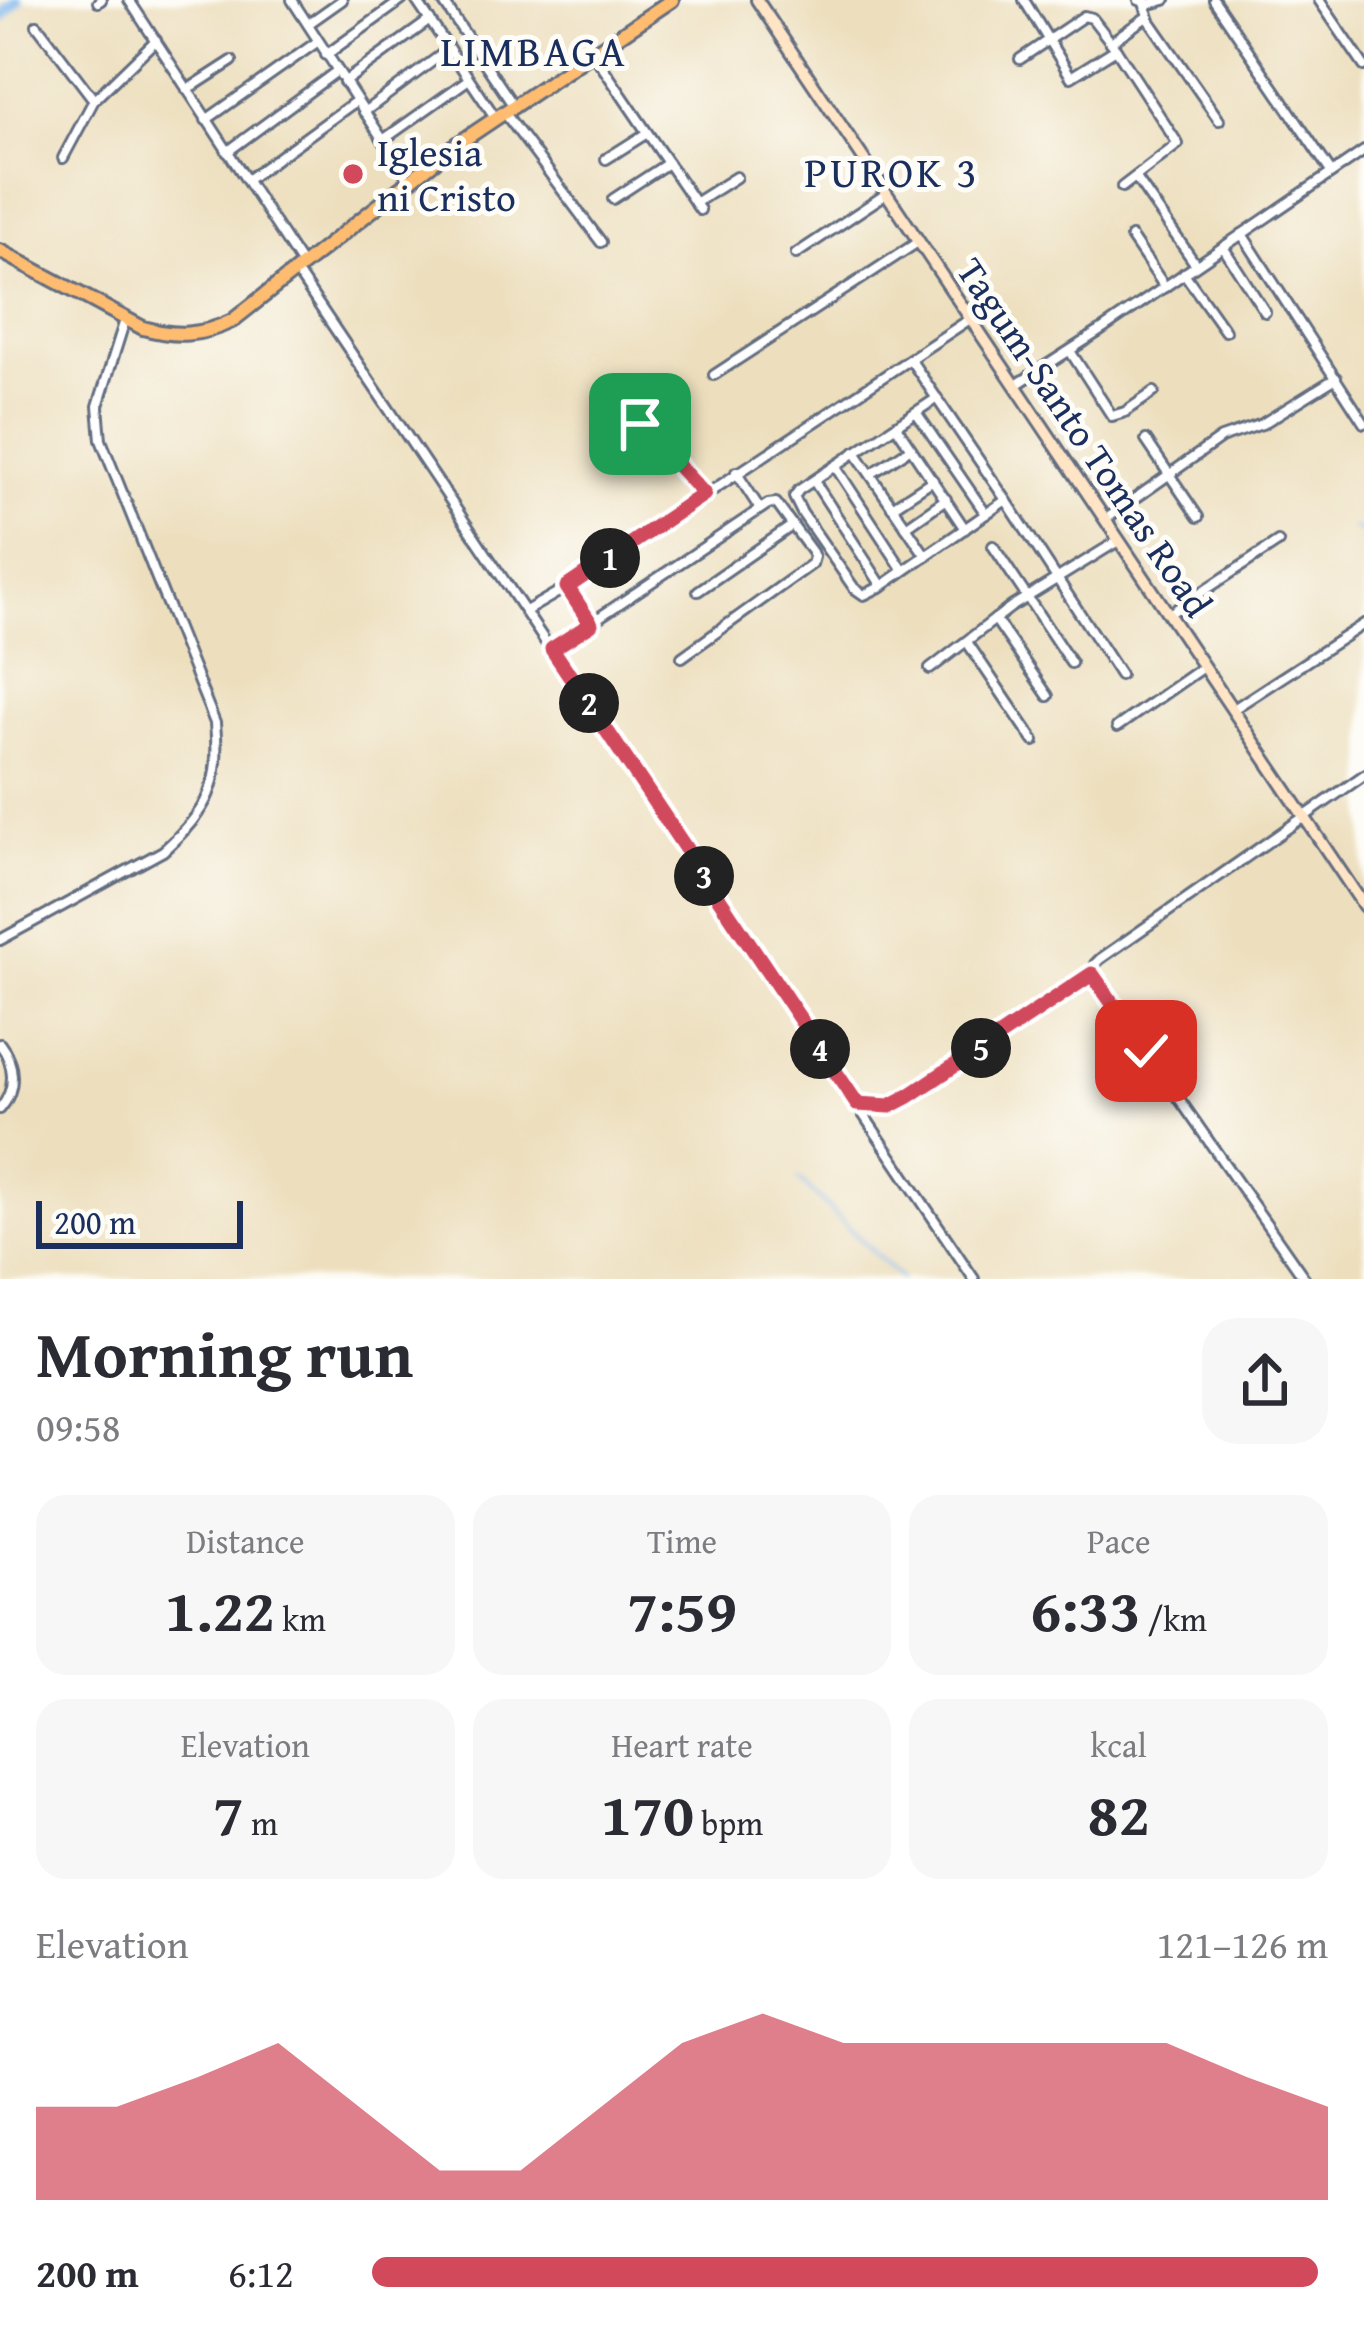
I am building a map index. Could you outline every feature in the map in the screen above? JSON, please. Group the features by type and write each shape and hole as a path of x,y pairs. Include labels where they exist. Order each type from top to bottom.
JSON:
{"main road":[{"path":"0,251 142,328 166,335 210,331 232,321 504,111 672,0"},
{"name":"Tagum-Santo Tomas Road","path":"757,0 1364,906"}],"street":[{"path":"129,0 299,269 974,1279"},
{"path":"292,0 410,182"},
{"path":"308,25 342,0"},
{"path":"326,55 402,0"},
{"path":"416,0 469,79 504,111"},
{"path":"442,0 504,111 601,242"},
{"path":"1024,0 1071,77 1148,16"},
{"path":"1165,0 1142,1 1219,120"},
{"path":"1214,0 1331,172"},
{"path":"1319,0 1364,66"},
{"path":"1020,59 1086,15 1092,18 1178,144 1122,187"},
{"path":"344,82 430,20"},
{"path":"37,25 94,100"},
{"path":"63,158 94,100 156,40"},
{"path":"206,120 317,42"},
{"path":"364,112 449,49"},
{"path":"592,52 698,207 736,177"},
{"path":"187,90 232,61"},
{"path":"227,152 337,71"},
{"path":"382,140 469,79"},
{"path":"247,180 356,101"},
{"path":"606,159 647,133"},
{"path":"1014,386 1364,151"},
{"path":"613,199 668,163"},
{"path":"1136,178 1196,265"},
{"path":"796,254 886,194"},
{"path":"1242,234 1364,423"},
{"path":"1131,237 1165,287"},
{"path":"714,375 918,242"},
{"path":"1223,247 1265,312"},
{"path":"1184,273 1225,331"},
{"path":"526,611 970,319"},
{"path":"0,940 164,851 185,831 218,769 215,723 97,422 111,357 125,320"},
{"path":"1070,351 1112,416 1154,392"},
{"path":"910,359 1120,675"},
{"path":"1104,520 1221,438 1262,424 1336,378"},
{"path":"937,398 794,496 802,512 857,592 864,595 1006,500"},
{"path":"916,412 986,514"},
{"path":"640,424 704,494"},
{"path":"896,426 965,529"},
{"path":"1146,440 1198,518"},
{"path":"871,474 911,448"},
{"path":"856,452 926,556"},
{"path":"835,466 904,571"},
{"path":"736,472 760,509"},
{"path":"892,506 933,480"},
{"path":"814,481 882,586"},
{"path":"906,527 946,500"},
{"path":"552,649 760,509 776,503 812,552 812,564 682,657"},
{"path":"698,591 794,525"},
{"path":"930,669 1027,597 1118,541"},
{"path":"1168,615 1278,542"},
{"path":"993,546 1071,663"},
{"path":"567,587 591,624"},
{"path":"995,619 1048,696"},
{"path":"1232,710 1364,624"},
{"path":"967,642 1034,741"},
{"path":"1117,727 1203,667"},
{"path":"857,1104 890,1106 909,1096 1092,974 1100,959 1364,776"},
{"path":"1092,974 1305,1279"},
{"path":"0,1044 12,1067 12,1088 0,1109"}],"waterway":[{"path":"0,18 17,0"},
{"path":"1353,528 1364,533"},
{"path":"798,1178 901,1279"}],"place":[{"name":"Iglesia ni Cristo","path":"353,174"}],"district":[{"name":"LIMBAGA","path":"534,51"},
{"name":"PUROK 3","path":"892,172"}],"route":[{"path":"640,424 704,494 567,587 591,624 552,649 857,1104 890,1106 909,1096 1092,974 1146,1051"}]}
